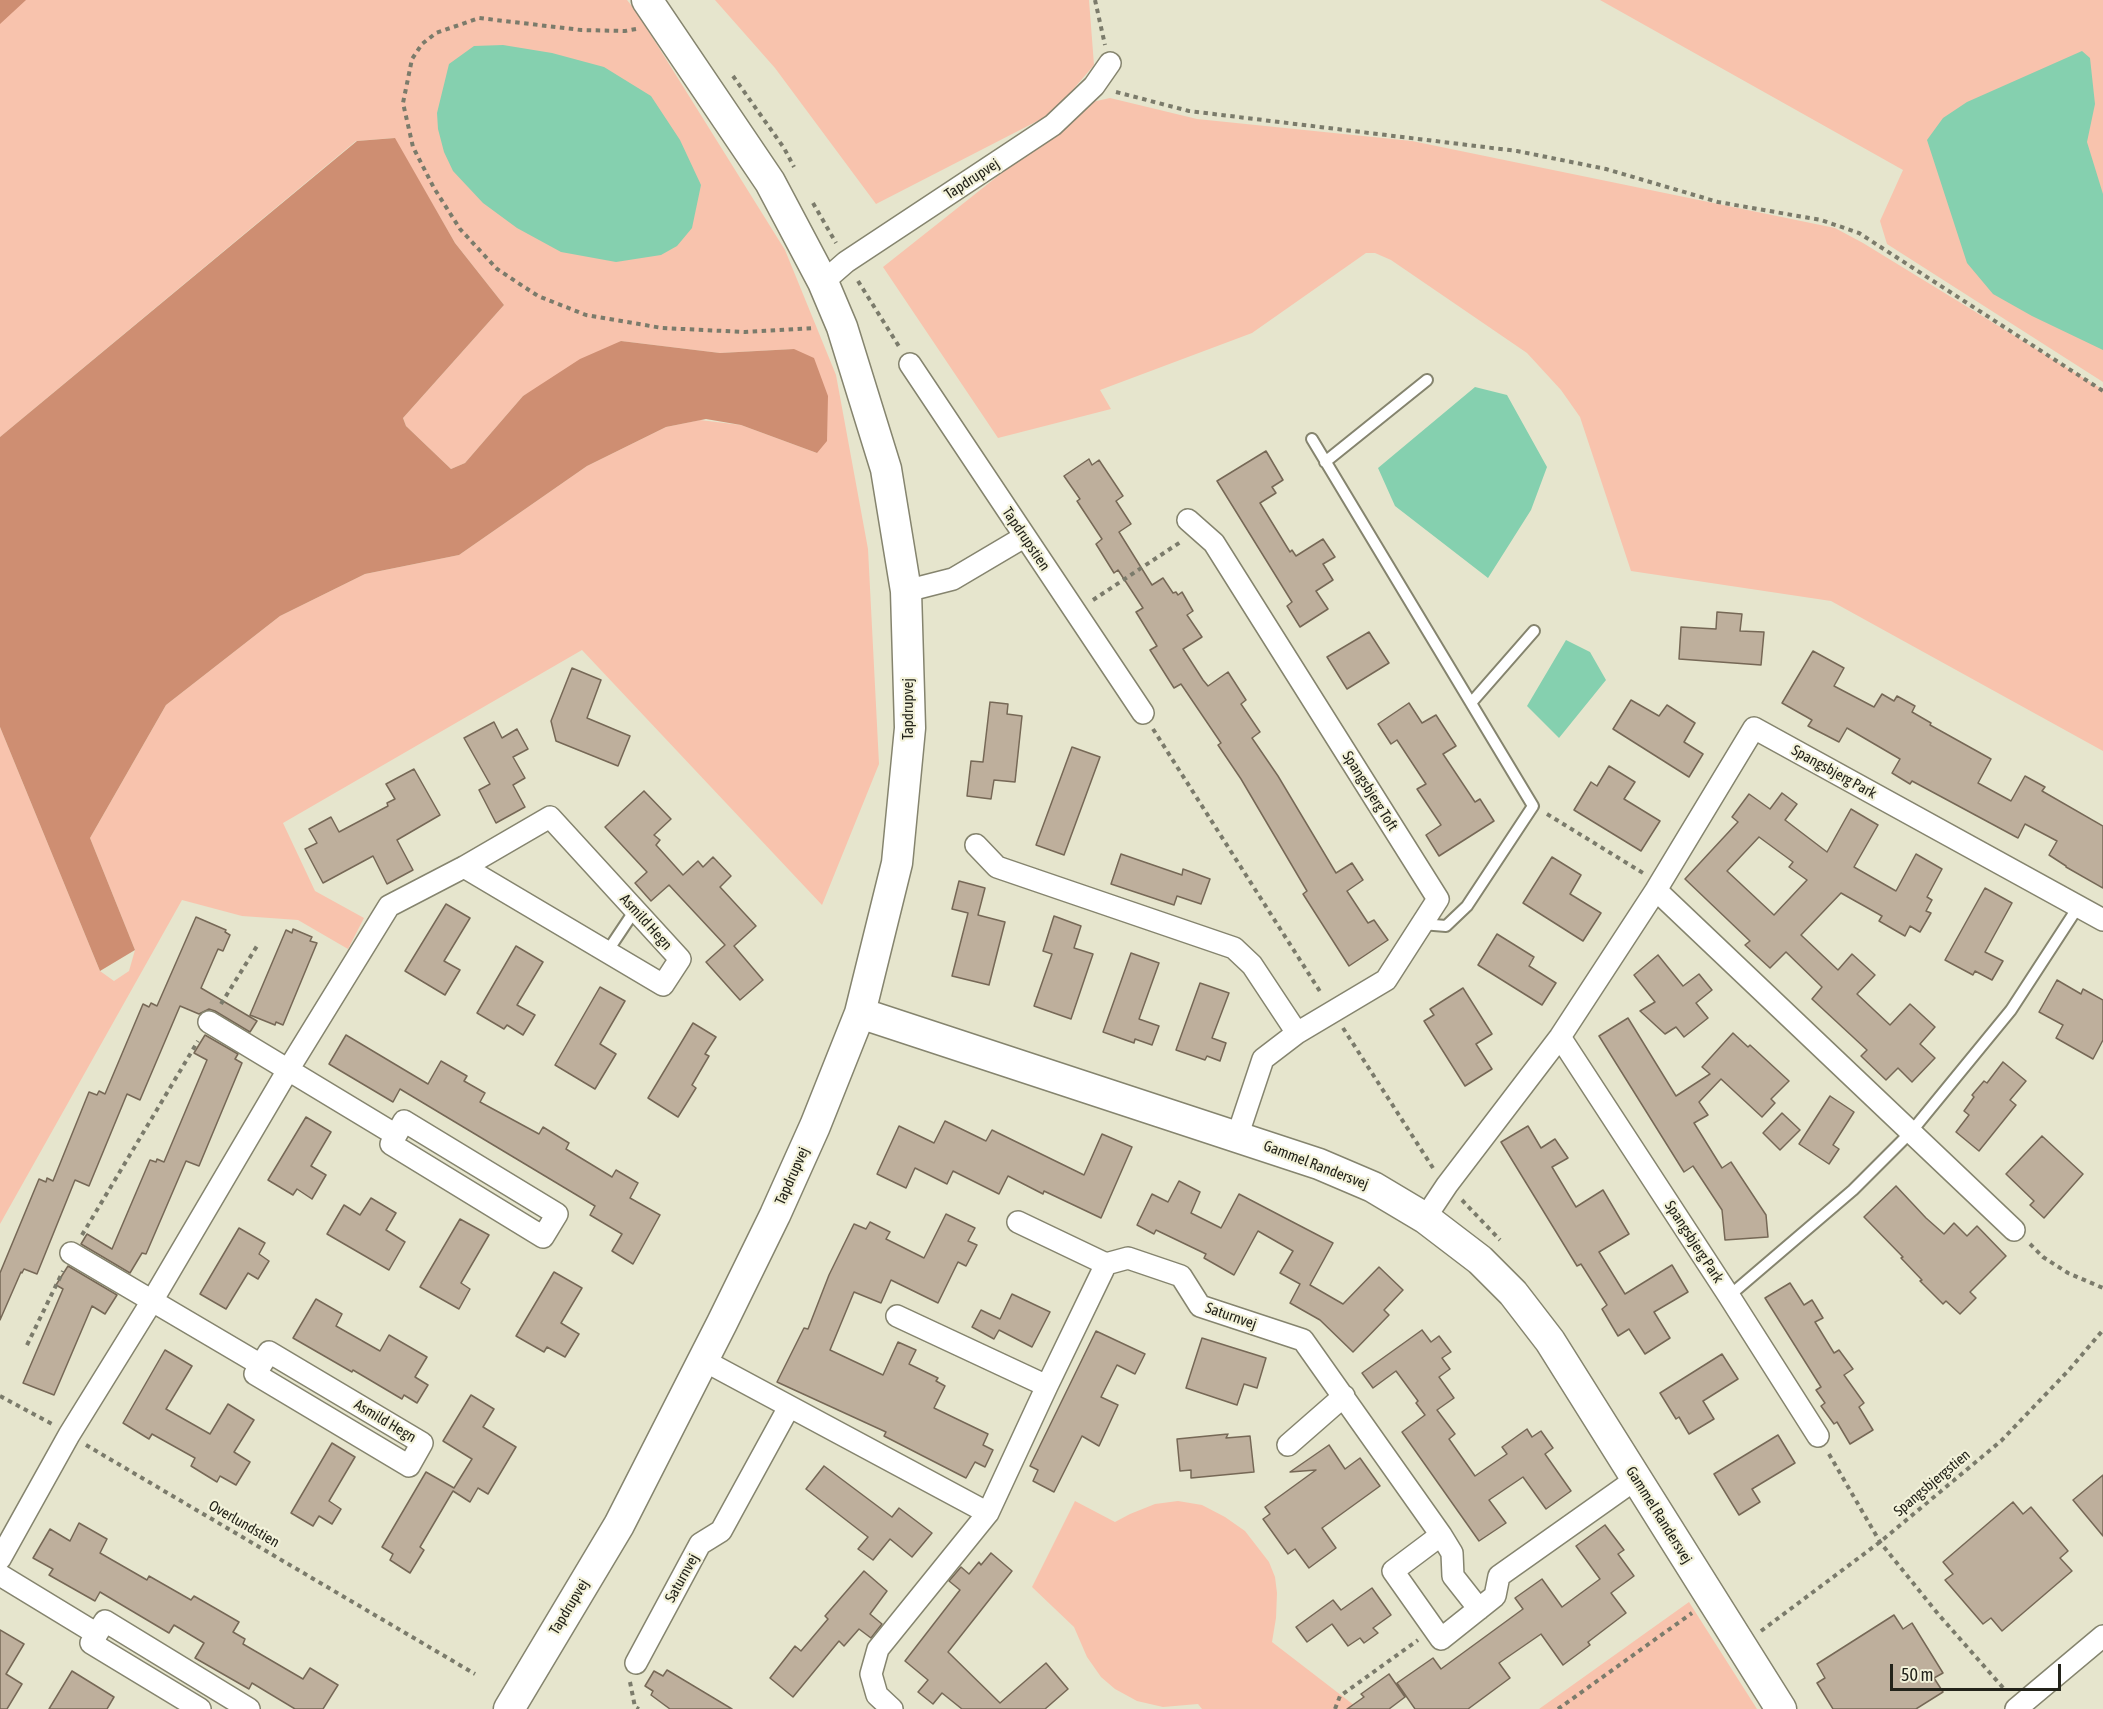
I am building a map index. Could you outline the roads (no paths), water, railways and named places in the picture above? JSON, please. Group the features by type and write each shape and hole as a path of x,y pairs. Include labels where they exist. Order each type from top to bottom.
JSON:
{"street":[{"name":"Tapdrupvej","path":"509,1709 619,1525 703,1360 784,1195 815,1126 860,1013 897,863 910,728 906,591 886,469 842,327 823,282 771,182 655,11"},
{"name":"Tapdrupvej","path":"823,282 846,262 1053,125 1094,86 1110,63"},
{"name":"Tapdrupstien","path":"910,364 1143,713"},
{"name":"Spangsbjerg Toft","path":"1192,524 1214,543 1438,899 1386,980 1298,1033 1263,1059 1237,1137"},
{"path":"906,591 952,579 1024,537"},
{"name":"Spangsbjerg Park","path":"1425,1218 1447,1185 1560,1037 1658,886 1754,728 2103,920"},
{"name":"Asmild Hegn","path":"0,1559 69,1435 389,906 464,867 550,817 680,959 663,985 464,867"},
{"path":"976,845 997,867 1234,948 1252,965 1298,1033"},
{"path":"1658,886 2014,1230"},
{"name":"Gammel Randersvej","path":"860,1013 1319,1164 1373,1186 1425,1218 1480,1260 1513,1293 1550,1341 1781,1709"},
{"path":"209,1022 396,1135"},
{"name":"Spangsbjerg Park","path":"1560,1037 1818,1436"},
{"path":"404,1121 557,1214 543,1237 391,1144 396,1135 404,1121"},
{"path":"892,1709 877,1695 871,1674 878,1649 988,1513 1106,1264 1018,1222"},
{"path":"71,1253 261,1365"},
{"name":"Saturnvej","path":"1106,1264 1128,1258 1181,1276 1200,1306 1303,1340 1441,1535 1452,1553 1453,1576 1479,1609"},
{"path":"897,1316 1047,1386"},
{"name":"Asmild Hegn","path":"269,1352 422,1443 409,1466 255,1374 261,1365 269,1352"},
{"path":"703,1360 988,1513"},
{"path":"1288,1445 1344,1396"},
{"name":"Saturnvej","path":"636,1663 700,1544 722,1531 789,1407"},
{"path":"1441,1535 1393,1571 1441,1639 1495,1596 1499,1576 1636,1479"},
{"path":"0,1575 97,1634"},
{"path":"200,1709 92,1643 105,1621 249,1709"},
{"path":"2018,1707 2103,1635"}],"lane":[{"path":"1325,462 1427,380"},
{"path":"1312,440 1533,806 1467,906 1446,926 1422,924"},
{"path":"1471,703 1534,631"},
{"name":"Spangsbjerg Park","path":"1729,1296 1853,1190 1911,1132 2011,1010 2078,907"},
{"path":"607,952 635,910"}]}
